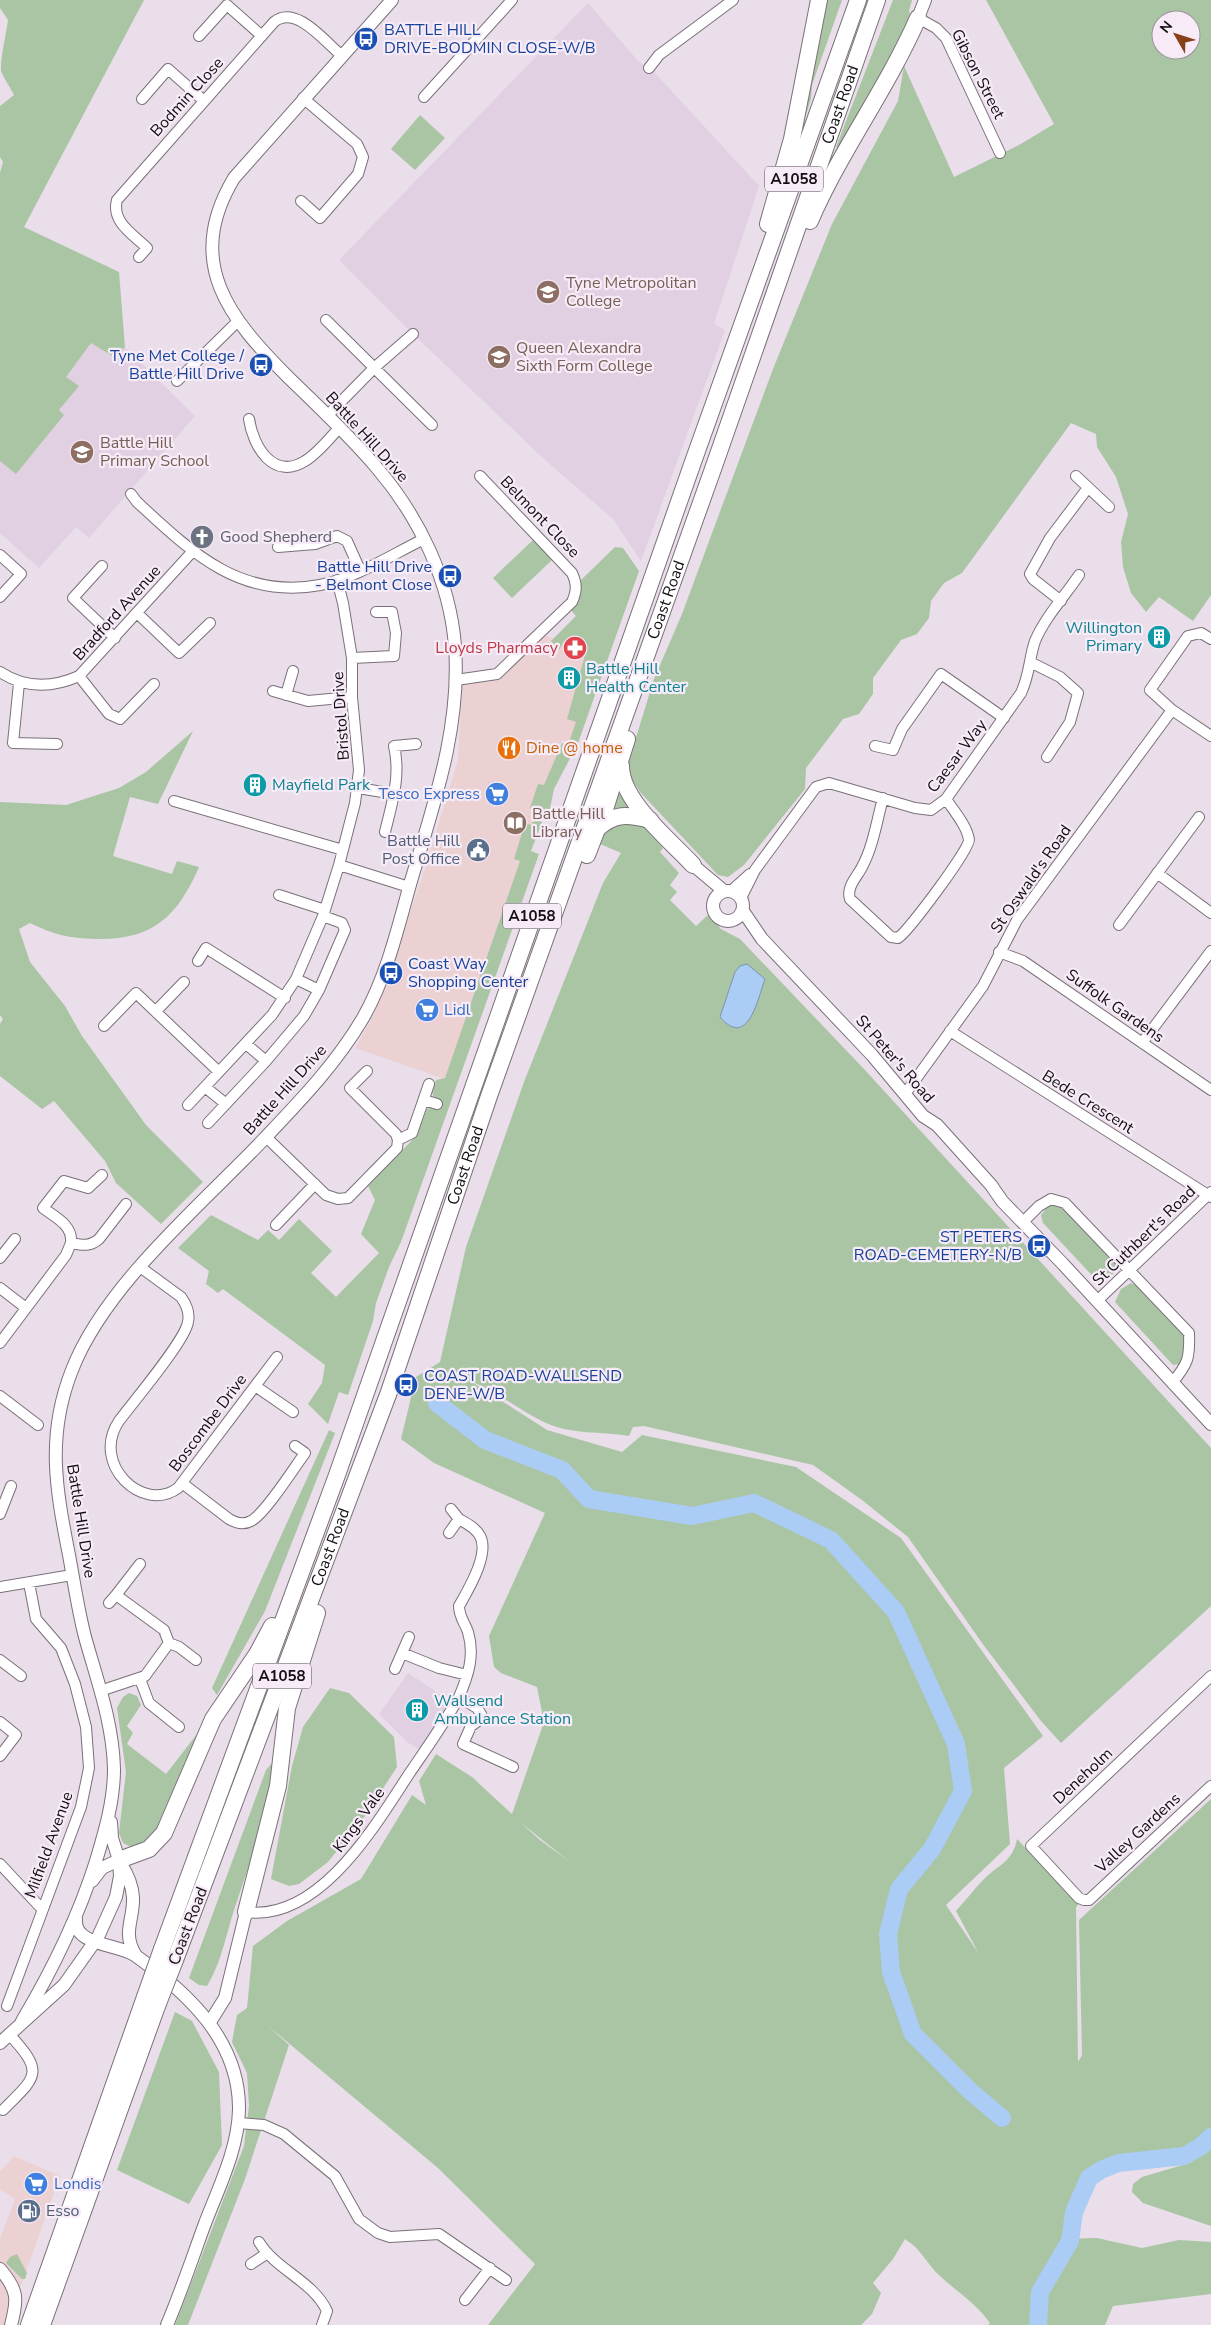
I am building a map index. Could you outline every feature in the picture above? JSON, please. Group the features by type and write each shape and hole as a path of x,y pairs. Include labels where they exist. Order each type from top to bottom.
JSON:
{"highway":[{"path":"730,358 792,139 819,0"},
{"name":"Coast Road","path":"42,2325 151,2002 162,1949 337,1475 858,0"},
{"name":"Coast Road","path":"29,2325 151,2002 175,1960 389,1392 490,1096 753,356 877,0"},
{"path":"753,356 826,185 889,78 918,18"},
{"path":"490,1096 597,829 621,761 713,469"},
{"path":"621,761 624,785 650,820 698,870"},
{"path":"597,829 608,820 620,815 636,816 650,820"},
{"path":"246,1912 278,1786 284,1727 290,1697 389,1392"},
{"path":"119,1860 149,1849 164,1833 213,1720 257,1654 271,1627 337,1475"}],"street":[{"name":"Battle Hill Drive","path":"22,2021 58,1958 76,1919 110,1812 114,1784 108,1718 82,1626 55,1478 54,1453 58,1415 71,1371 86,1342 140,1267 266,1137 334,1063 365,1013 388,958 410,887 449,746 456,701 450,608 446,589 424,539 404,504 376,467 237,322 223,297 214,264 215,227 221,203 227,189 241,168 392,0"},
{"path":"424,97 512,0"},
{"path":"649,68 659,55 733,0"},
{"path":"918,18 925,0"},
{"path":"199,36 226,5 262,36"},
{"name":"Bodmin Close","path":"139,257 147,248 118,218 117,200 279,18 290,16 301,21 341,56"},
{"name":"Gibson Street","path":"918,18 936,28 946,38 1000,153"},
{"path":"142,98 168,69 204,101"},
{"path":"301,201 320,218 358,174 362,157 357,144 303,98"},
{"path":"326,320 432,425"},
{"path":"177,381 237,322"},
{"path":"327,416 374,368 412,334"},
{"path":"249,419 257,448 266,458 280,466 293,466 306,461 339,428"},
{"name":"Belmont Close","path":"456,680 497,674 572,602 576,594 576,581 572,573 480,476"},
{"path":"1076,476 1087,489 1109,507"},
{"path":"1061,601 1033,579 1030,574 1050,538 1087,489"},
{"path":"131,494 137,502 192,552 219,570 262,586 290,588 320,585 360,570 424,539"},
{"path":"278,547 315,544 337,536 347,541 360,570"},
{"name":"Bradford Avenue","path":"0,672 19,683 43,686 65,682 79,676 192,552"},
{"path":"0,555 21,574 0,597"},
{"path":"102,566 73,598 115,638"},
{"name":"Caesar Way","path":"728,894 755,870 816,787 829,783 915,808 931,810 946,800 1021,694 1028,680 1034,643 1040,631 1079,575"},
{"name":"Bristol Drive","path":"188,1104 246,1044 284,998 296,979 324,913 339,865 358,788 359,770 352,697 352,658 343,603 337,580"},
{"path":"352,658 394,656 396,633 392,612 376,612"},
{"path":"138,613 179,652 210,623"},
{"path":"1211,639 1202,632 1188,636 1152,684 1150,690 1152,694 1172,710 1211,736"},
{"path":"1032,663 1060,677 1078,692 1070,722 1047,757"},
{"path":"286,695 292,671"},
{"path":"875,746 893,750 902,729 941,674 1004,718"},
{"path":"79,676 109,714 115,718 120,718 154,684"},
{"path":"19,683 13,743 57,744"},
{"path":"274,691 308,701 352,697"},
{"name":"St Oswald's Road","path":"906,1094 983,986 999,952 1018,920 1172,710"},
{"path":"385,832 395,794 398,764 394,746 416,744"},
{"path":"358,788 395,794"},
{"path":"883,798 864,864 848,894 850,899 891,937 898,938 934,896 950,870 968,847 969,837 946,800"},
{"path":"174,801 343,850"},
{"path":"1119,925 1199,817"},
{"path":"339,865 410,887"},
{"name":"St Peter's Road","path":"698,870 728,894 739,916 906,1094 923,1116 937,1126 991,1185 1002,1201 1211,1424"},
{"path":"1158,873 1211,913"},
{"name":"St Peter's Road","path":"728,894 713,908 717,917 727,922 739,916"},
{"path":"208,1123 266,1061 304,1016 319,990 345,930 342,923 324,913 279,895"},
{"path":"198,961 206,948 284,998"},
{"path":"1142,1043 1211,951"},
{"name":"Suffolk Gardens","path":"999,952 1023,961 1211,1090"},
{"path":"296,979 319,990"},
{"path":"156,1012 184,982"},
{"path":"104,1026 136,993 219,1072"},
{"name":"Bede Crescent","path":"950,1030 1210,1195"},
{"path":"246,1044 266,1061"},
{"path":"266,1137 326,1195 338,1199 348,1198 397,1148 398,1140 396,1134 350,1088 367,1071"},
{"path":"398,1140 412,1133 429,1084"},
{"path":"205,1086 226,1104"},
{"path":"424,1100 437,1104"},
{"path":"0,1344 66,1256 71,1243 72,1237 67,1226 43,1208 64,1181 88,1188 102,1175"},
{"path":"276,1225 315,1184"},
{"name":"St Cuthbert's Road","path":"1097,1301 1210,1195"},
{"path":"1023,1222 1039,1206 1052,1199 1064,1203 1128,1272 1189,1333 1190,1352 1186,1366 1172,1383"},
{"path":"71,1243 85,1245 94,1243 126,1204"},
{"path":"0,1258 15,1239"},
{"name":"Boscombe Drive","path":"140,1267 181,1297 188,1310 188,1324 182,1336 114,1428 110,1440 111,1459 120,1475 138,1490 149,1495 168,1494 182,1483 277,1357"},
{"path":"0,1288 26,1308"},
{"path":"255,1386 293,1412"},
{"path":"0,1396 38,1425"},
{"path":"182,1483 234,1521 250,1522 258,1516 305,1453 295,1446"},
{"path":"0,1514 12,1486"},
{"name":"Kings Vale","path":"246,1912 267,1913 288,1906 322,1885 341,1869 380,1819 459,1698 467,1676 472,1647 459,1613 459,1606 480,1564 483,1551 481,1537 474,1528 459,1519 451,1509"},
{"path":"449,1533 459,1519"},
{"path":"140,1564 113,1599 164,1630 169,1643 196,1660"},
{"path":"0,1587 29,1584 72,1575"},
{"name":"Milfield Avenue","path":"7,2006 81,1807 87,1783 90,1754 86,1727 75,1684 61,1648 36,1619 29,1584"},
{"path":"395,1669 409,1637"},
{"path":"100,1691 140,1679 149,1672 169,1643"},
{"path":"402,1653 439,1668 467,1676"},
{"path":"0,1660 21,1676"},
{"name":"Deneholm","path":"1084,1900 1079,1898 1031,1846 1211,1676"},
{"path":"140,1679 149,1703 179,1726"},
{"path":"459,1698 477,1708 481,1714 478,1721 471,1726 463,1744 513,1767"},
{"path":"0,1722 16,1735 0,1756"},
{"name":"Valley Gardens","path":"1084,1900 1089,1900 1211,1786"},
{"name":"Battle Hill Drive","path":"5,2039 22,2021 64,1985 96,1942 116,1897 120,1876 119,1860 112,1838 110,1812"},
{"path":"82,1902 99,1871 119,1860 127,1874 132,1889 133,1905 127,1934 134,1954"},
{"path":"0,1864 42,1908"},
{"path":"210,2022 225,1998 246,1912"},
{"path":"76,1919 76,1926 81,1933 96,1942 134,1954 188,1999 210,2022 223,2044 234,2072 238,2096 238,2122 229,2159 167,2325"},
{"path":"3,2110 28,2085 33,2069 30,2059 5,2039"},
{"path":"238,2122 270,2127 290,2138 335,2176 359,2219 378,2233 390,2237 439,2234 506,2280"},
{"path":"259,2242 266,2254 321,2299 327,2311 322,2325"},
{"path":"251,2264 266,2254"},
{"path":"465,2300 490,2268"},
{"path":"0,2269 16,2294 16,2306 11,2325"}],"shaded area":[{"name":"Tyne Metropolitan College","path":"588,3 638,61 655,73 759,186 714,324 725,330 641,561 613,519 545,460 413,334 339,260"},
{"name":"Battle Hill Primary School","path":"0,343 91,343 114,357 125,347 195,416 89,538 76,527 39,568 0,533"},
{"path":"543,635 592,651 572,743 562,740 445,1079 355,1048 373,1016 388,977 424,872 458,760 462,682 499,678"},
{"path":"408,1673 451,1702 420,1750 407,1742 379,1714"},
{"path":"14,2156 60,2176 7,2325 0,2325 0,2239 15,2199 0,2189 0,2172"}],"green space":[{"path":"0,0 144,0 24,227 119,272 125,347 114,357 91,343 66,377 79,386 59,410 64,415 16,474 0,461 0,173 3,162 0,157 0,106 14,95 1,71 8,20 0,8"},
{"path":"827,0 842,0 812,85 811,99 803,124 800,122"},
{"path":"893,0 912,0 909,11 912,21 841,149 836,147"},
{"path":"986,0 1211,0 1211,595 1193,621 1159,597 1146,612 1131,593 1123,567 1121,542 1128,514 1116,477 1097,447 1096,434 1071,423 962,573 944,583 931,601 929,618 917,634 901,640 873,678 873,694 859,714 843,719 806,768 805,789 744,865 728,877 718,875 640,792 626,770 654,679 682,614 773,369 832,224 898,101 904,66 954,177 1019,145 1054,124"},
{"path":"420,115 445,138 415,170 391,149"},
{"path":"534,539 553,559 512,598 493,578"},
{"path":"615,547 623,548 639,571 578,743 554,789 548,818 537,815 536,810 530,808 538,784 544,785 562,743 568,745 576,722 567,719 587,648 564,641 559,650 551,641 576,616 571,610 579,598 580,581"},
{"path":"193,731 158,804 130,797 113,856 172,874 177,861 199,867 182,899 172,912 148,930 116,938 70,937 54,933 30,923 19,929 30,962 65,1006 82,1036 146,1125 203,1182 161,1224 116,1183 105,1161 54,1101 42,1109 0,1076 0,1024 3,1019 0,1015 0,802 66,805 119,788 146,772"},
{"path":"617,786 637,809 611,812"},
{"path":"536,819 542,822 531,851 539,854 401,1242 389,1267 376,1303 373,1321 348,1395 339,1392 328,1424 308,1404 322,1383 325,1365 223,1289 218,1293 206,1284 209,1271 178,1248 211,1215 258,1240 268,1230 279,1240 299,1219 332,1251 311,1273 336,1297 379,1253 361,1234 375,1200 368,1186 417,1135 427,1109 433,1107 435,1099 432,1093 436,1080 445,1078 520,861 514,859 525,823 531,825"},
{"path":"615,821 640,822 663,848 660,852 679,873 670,885 677,892 670,900 696,926 708,915 721,929 740,939 864,1069 1211,1448 1211,1606 1061,1743 1041,1721 982,1643 908,1537 862,1500 813,1465 644,1426 633,1427 629,1436 556,1427 472,1382 547,1430 622,1452 642,1435 796,1467 901,1538 1043,1736 1004,1768 1010,1844 946,1905 979,1954 956,1911 985,1878 1005,1862 1012,1852 1017,1839 1079,1904 1076,1907 1078,2062 1082,2055 1079,1920 1211,1799 1211,2132 1195,2146 1183,2152 1170,2155 1116,2159 1104,2162 1093,2169 1079,2186 1062,2239 1097,2238 1142,2248 1179,2240 1211,2242 1211,2294 1113,2306 1105,2325 988,2325 990,2323 979,2309 940,2276 916,2248 905,2239 893,2259 873,2283 881,2293 872,2314 861,2325 488,2325 535,2264 438,2168 267,2025 289,2045 245,2179 188,2325 175,2325 244,2146 249,2106 247,2073 232,2042 237,2015 247,2008 253,1946 287,1921 361,1879 412,1795 426,1805 419,1781 436,1754 472,1777 512,1814 544,1722 537,1687 501,1673 494,1667 489,1636 545,1513 434,1463 401,1439 416,1377 440,1362 466,1247 524,1082 603,883 621,853 598,843 605,828","holes":["520,1822 570,1862 540,1840"]},
{"path":"1049,1205 1060,1206 1115,1261 1117,1270 1101,1285 1043,1223 1041,1215"},
{"path":"1131,1283 1138,1286 1184,1336 1185,1347 1180,1364 1173,1365 1115,1302 1121,1289"},
{"path":"329,1430 335,1433 265,1611 217,1695 212,1688"},
{"path":"330,1688 349,1693 394,1737 397,1767 365,1816 328,1862 299,1884 289,1886 271,1879 292,1766 303,1727"},
{"path":"129,1693 137,1696 141,1705 127,1726 133,1733 127,1744 166,1774 197,1734 156,1829 143,1842 131,1847 123,1843 119,1833 126,1772 117,1708 123,1697"},
{"path":"273,1762 258,1836 220,1957 207,1986 199,1985 189,1978 266,1770"},
{"path":"175,2012 192,2021 219,2072 222,2145 189,2204 117,2170"},
{"path":"1211,2147 1211,2226 1143,2203 1132,2192 1133,2184 1142,2177 1186,2164"},
{"path":"17,2254 27,2273 25,2279 22,2279 6,2263 10,2257"}],"water":[{"path":"747,964 765,979 750,1018 738,1028 730,1026 720,1017 735,972 740,966"}],"waterway":[{"path":"437,1403 485,1440 562,1470 589,1499 692,1516 754,1503 831,1540 896,1612 956,1744 963,1791 932,1849 899,1889 888,1934 891,1972 913,2034 968,2089 1002,2118"},
{"path":"1038,2325 1040,2292 1070,2241 1074,2212 1089,2178 1101,2170 1118,2163 1184,2156 1200,2147 1211,2137"}],"place":[{"name":"BATTLE HILL DRIVE-BODMIN CLOSE-W/B","path":"366,39"},
{"name":"Tyne Metropolitan College","path":"548,292"},
{"name":"Queen Alexandra Sixth Form College","path":"499,357"},
{"name":"Tyne Met College / Battle Hill Drive","path":"261,365"},
{"name":"Battle Hill Primary School","path":"82,452"},
{"name":"Good Shepherd","path":"202,537"},
{"name":"Battle Hill Drive - Belmont Close","path":"450,576"},
{"name":"Willington Primary","path":"1159,637"},
{"name":"Lloyds Pharmacy","path":"575,648"},
{"name":"Battle Hill Health Center","path":"569,678"},
{"name":"Dine @ home","path":"509,748"},
{"name":"Mayfield Park","path":"255,785"},
{"name":"Tesco Express","path":"497,794"},
{"name":"Battle Hill Library","path":"515,823"},
{"name":"Battle Hill Post Office","path":"478,850"},
{"name":"Coast Way Shopping Center","path":"391,973"},
{"name":"Lidl","path":"427,1010"},
{"name":"ST PETERS ROAD-CEMETERY-N/B","path":"1039,1246"},
{"name":"COAST ROAD-WALLSEND DENE-W/B","path":"406,1385"},
{"name":"Wallsend Ambulance Station","path":"417,1710"},
{"name":"Londis","path":"36,2184"},
{"name":"Esso","path":"29,2211"}]}
